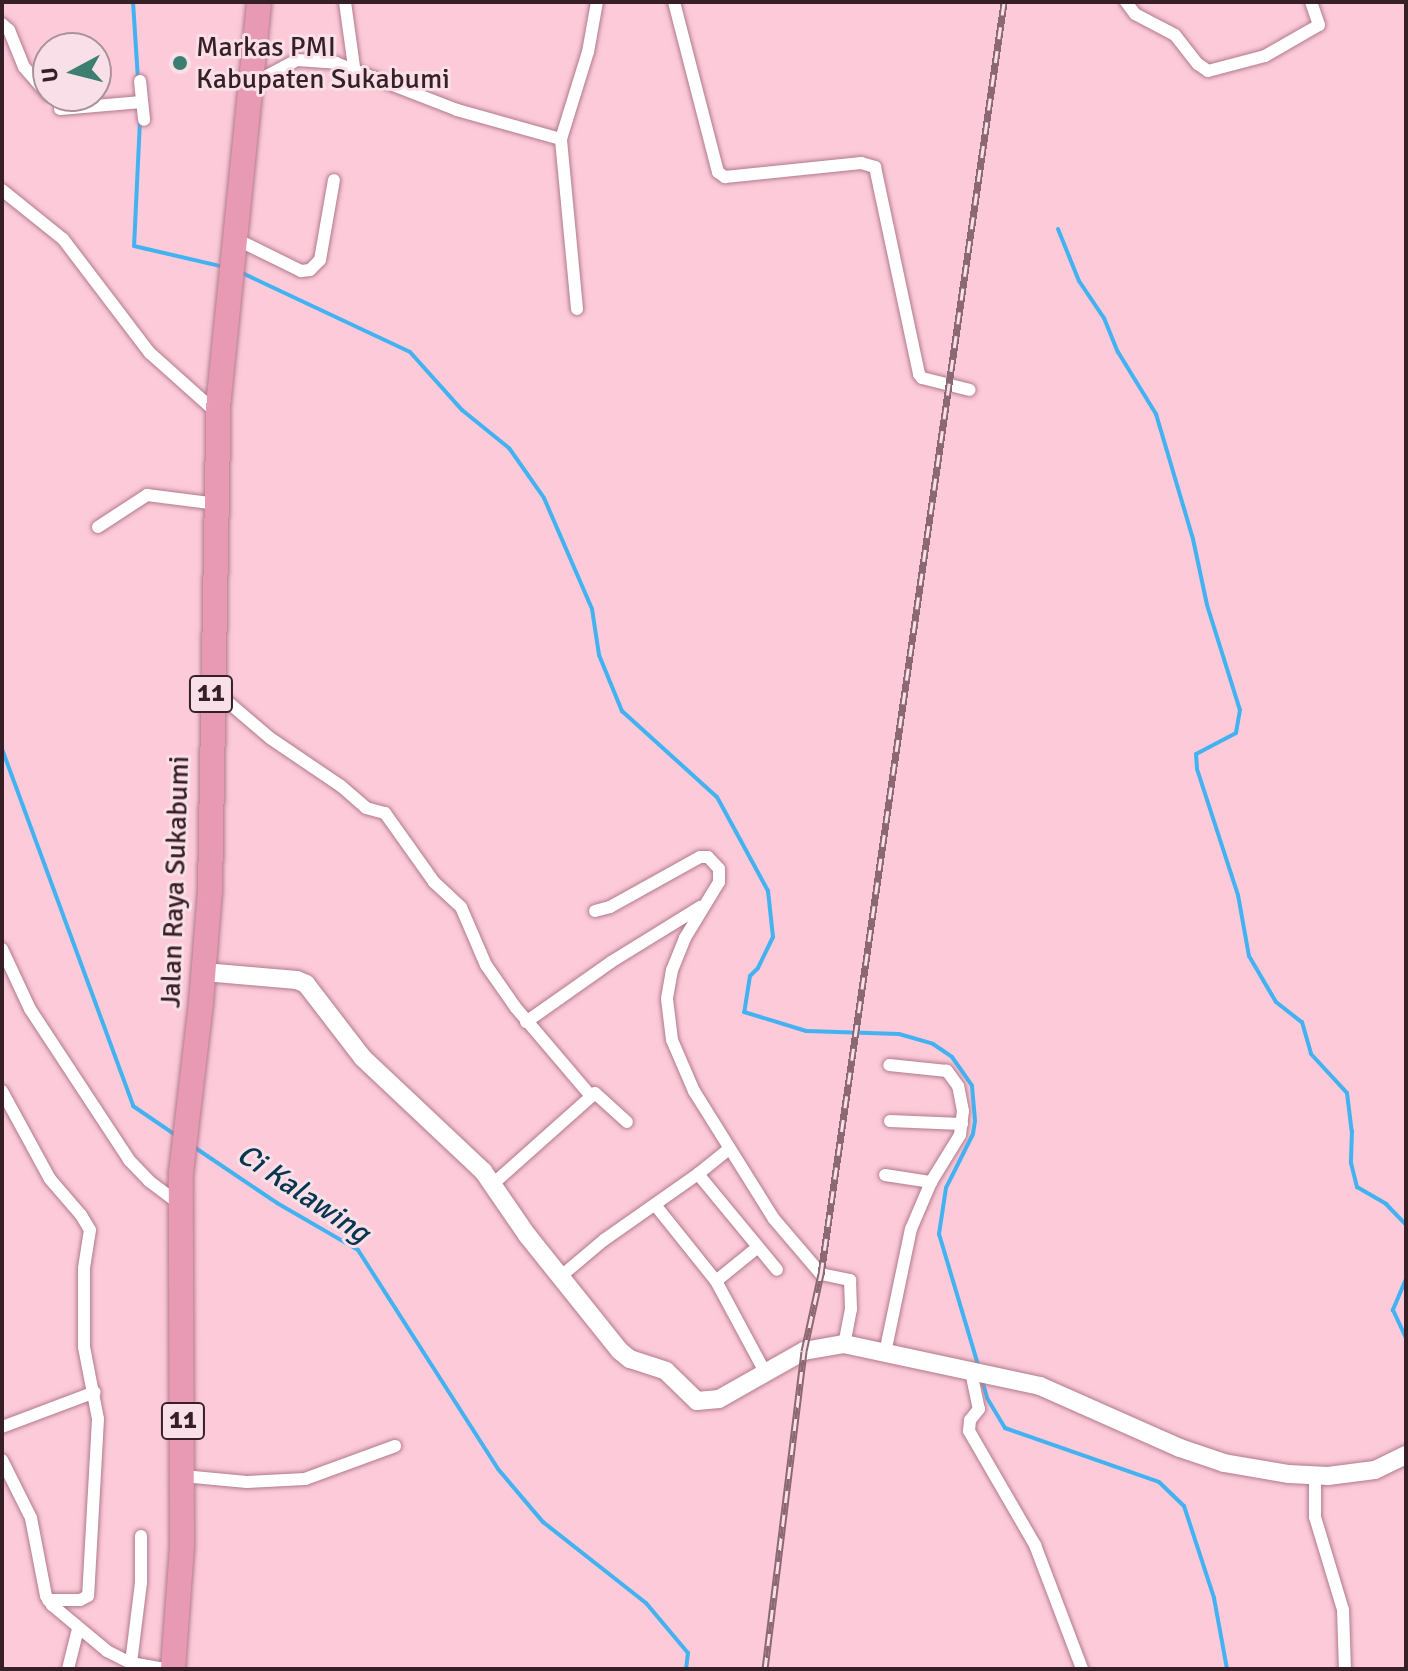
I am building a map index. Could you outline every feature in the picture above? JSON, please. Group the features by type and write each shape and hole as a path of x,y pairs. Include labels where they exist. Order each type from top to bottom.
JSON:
{"highway":[{"name":"Jalan Raya Sukabumi","path":"173,1669 181,1585 183,1476 181,1173 210,891 211,688 218,414 259,2"}],"street":[{"path":"345,2 354,67"},
{"path":"577,309 561,139 588,52 597,2"},
{"path":"674,2 718,172 725,177 861,163 875,167 921,378 970,390"},
{"path":"1126,2 1146,21 1175,35 1198,64 1208,71 1265,56 1319,25 1311,2"},
{"path":"2,24 9,30 24,67 32,76"},
{"path":"251,81 302,59 354,67 417,96 561,139"},
{"path":"140,81 144,120"},
{"path":"112,105 142,102"},
{"path":"234,243 301,271 310,270 320,260 334,180"},
{"path":"2,190 63,239 150,353 218,414"},
{"path":"98,527 147,495 217,504"},
{"path":"211,688 270,738 341,786 366,808 382,809 434,882 461,907 486,965 526,1022 590,1095"},
{"path":"595,911 610,907 704,856 720,875 714,892 702,906 678,953 667,999 672,1040 690,1084 765,1208 821,1274 850,1280 851,1309 844,1344"},
{"path":"526,1022 611,962 702,906"},
{"path":"2,949 30,1009 129,1160 149,1181 181,1205"},
{"path":"204,972 289,979 306,984 363,1058 494,1183 527,1235 626,1356 666,1371 697,1401 719,1399 804,1351 844,1344 1040,1386 1209,1459 1315,1476 1375,1470 1406,1455"},
{"path":"885,1353 907,1244 931,1182 960,1135 962,1124 962,1097 947,1071 889,1065"},
{"path":"494,1183 590,1095 600,1094 627,1122"},
{"path":"4,1097 50,1179 90,1230 84,1269 84,1347 98,1419 88,1596 80,1600 48,1600"},
{"path":"890,1121 962,1124"},
{"path":"560,1277 604,1240 656,1206 729,1149"},
{"path":"698,1174 777,1270"},
{"path":"885,1175 931,1182"},
{"path":"656,1206 716,1281 765,1372"},
{"path":"716,1281 758,1247"},
{"path":"971,1372 979,1409 970,1420 969,1431 1035,1545 1082,1669"},
{"path":"2,1427 95,1392"},
{"path":"183,1476 247,1482 305,1479 395,1446"},
{"path":"2,1460 31,1518 48,1600 107,1651 131,1663 164,1669"},
{"path":"1315,1476 1315,1517 1343,1610 1345,1669"},
{"path":"131,1663 141,1583 141,1536"},
{"path":"68,1669 78,1629"}],"waterway":[{"path":"133,2 138,79"},
{"path":"140,120 134,246 224,267"},
{"path":"1058,229 1079,281 1104,318 1118,352 1156,414 1193,539 1207,605 1240,710 1236,733 1196,754 1197,769 1238,895 1249,956 1276,1002 1302,1022 1311,1054 1347,1093 1352,1131 1351,1163 1357,1187 1386,1204 1406,1225"},
{"path":"240,272 410,352 462,410 509,448 544,498 592,609 599,655 622,711 717,797 768,891 773,937 758,968 750,976 744,1012 806,1031 899,1034 933,1044 952,1057 972,1086 973,1134 946,1188 939,1234 979,1368"},
{"name":"Ci Kalawing","path":"2,749 133,1106 177,1136"},
{"name":"Ci Kalawing","path":"194,1147 277,1203 358,1250 498,1469 543,1522 646,1603 688,1653 686,1669"},
{"path":"1406,1279 1393,1310 1406,1338"},
{"path":"982,1380 987,1398 1005,1428 1159,1482 1184,1506 1214,1598 1227,1669"}],"railway":[{"path":"765,1669 804,1351 821,1274 1004,2"}],"place":[{"name":"Markas PMI Kabupaten Sukabumi","path":"180,63"}]}
